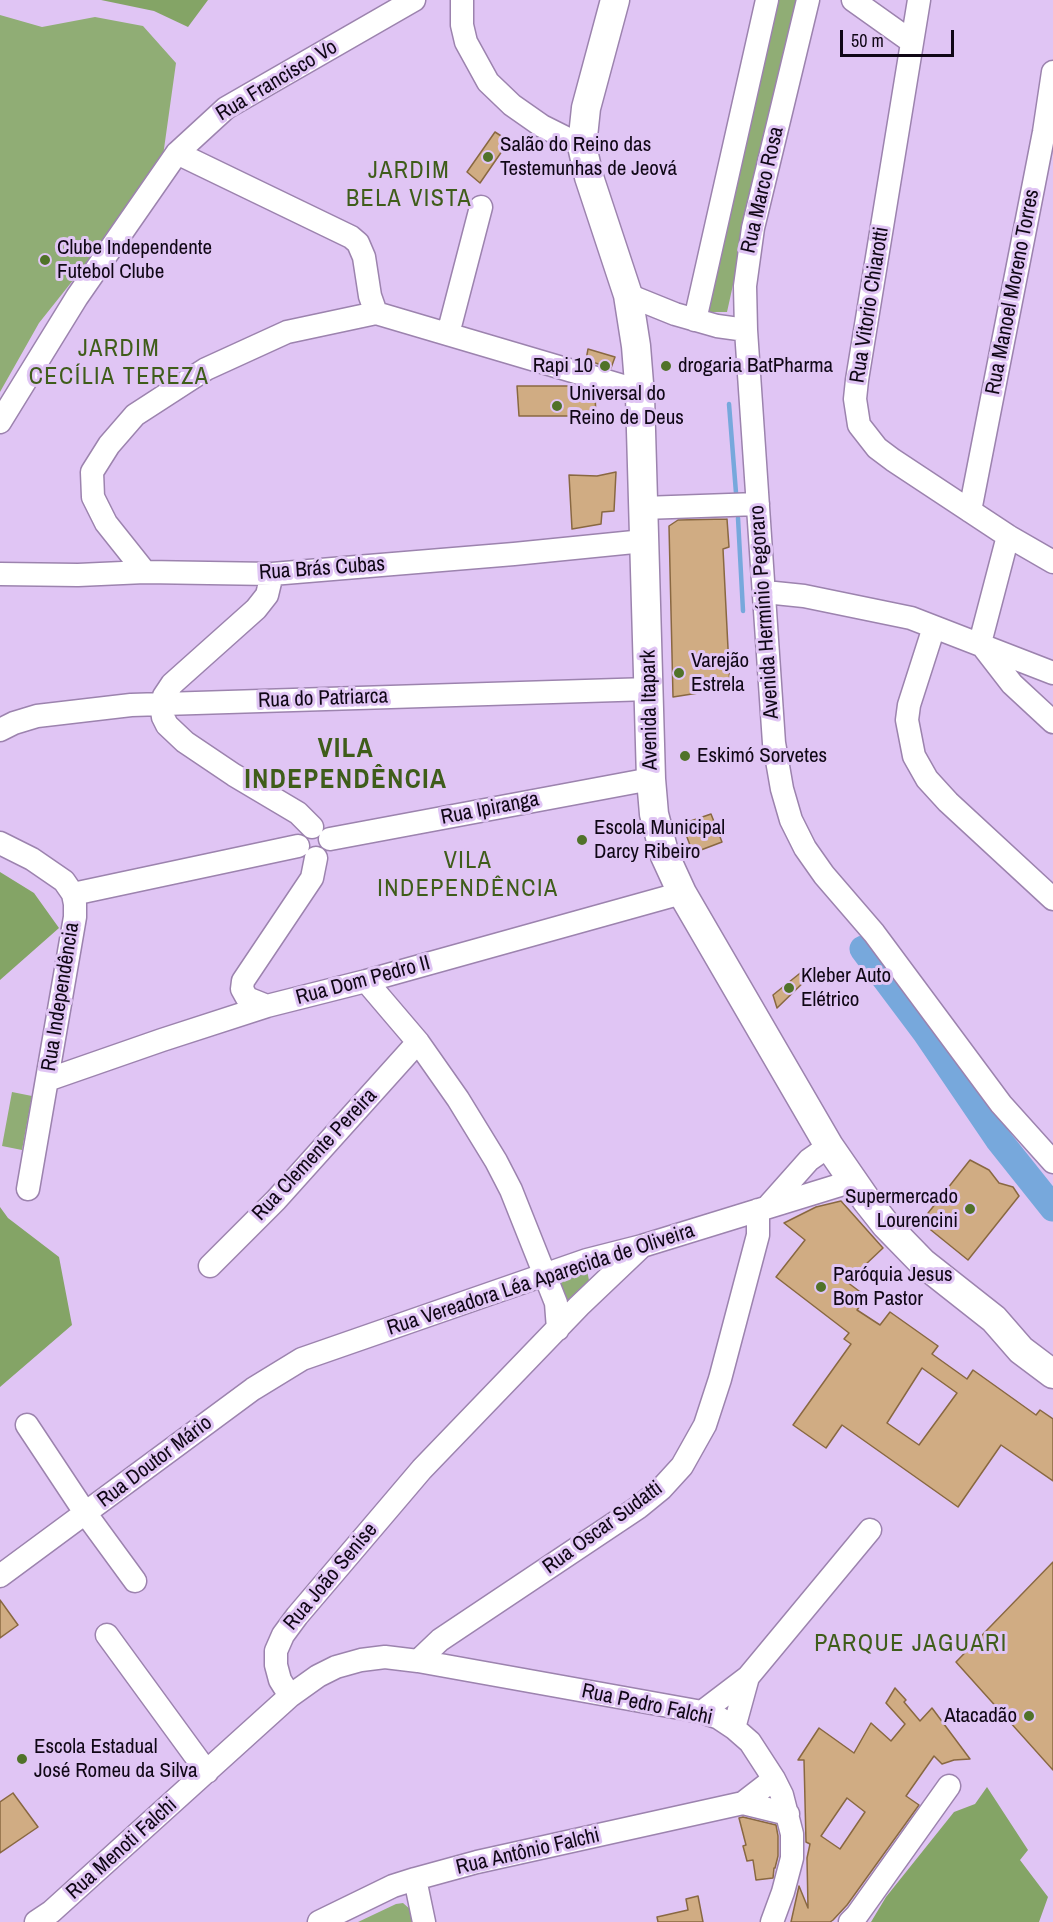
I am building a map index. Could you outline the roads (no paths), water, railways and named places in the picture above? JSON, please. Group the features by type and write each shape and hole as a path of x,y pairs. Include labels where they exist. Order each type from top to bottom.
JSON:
{"main road":[{"name":"Avenida Itapark","path":"615,0 582,136 589,177 628,295 636,346 640,391 651,778 658,835 682,893 830,1146 853,1181 886,1225 906,1247 994,1319 1021,1350 1053,1374"},
{"name":"Avenida Itapark","path":"994,1319 1029,1333 1053,1351"}],"street":[{"name":"Rua Francisco Vo","path":"0,422 77,297 177,153 226,108 414,0"},
{"path":"462,0 462,25 466,42 488,82 512,105 542,126 582,136"},
{"name":"Rua Marco Rosa","path":"695,320 767,0"},
{"name":"Rua Marco Rosa","path":"746,330 745,286 751,239 808,0"},
{"path":"853,0 912,42"},
{"name":"Rua Vitorio Chiarotti","path":"919,0 857,380 856,411 859,425 877,448 1008,536 1053,562"},
{"name":"Rua Manoel Moreno Torres","path":"970,511 1044,132 1053,72"},
{"path":"177,153 351,237 358,243 364,257 370,296 376,314"},
{"path":"448,334 481,207"},
{"path":"628,295 653,307 695,320 746,330"},
{"path":"145,572 106,523 93,497 92,472 109,445 135,415 206,369 287,332 376,314 640,391"},
{"name":"Avenida Hermínio Pegoraro","path":"746,330 774,743 790,820 805,848 824,875 874,933 1001,1104 1053,1162"},
{"path":"643,508 758,504"},
{"path":"980,643 1008,536"},
{"name":"Rua Brás Cubas","path":"0,574 78,575 145,572 272,574 644,541"},
{"path":"73,894 307,852 326,854 330,847 321,833 298,813 234,775 185,742 167,726 163,717 161,704 172,684 256,609 267,595 272,574"},
{"path":"765,592 804,596 911,618 1053,673"},
{"path":"934,627 909,705 907,720 914,756 927,779 948,802 1053,899"},
{"path":"980,643 1012,684 1053,722"},
{"name":"Rua do Patriarca","path":"0,730 37,716 161,704 650,689"},
{"name":"Rua Ipiranga","path":"321,833 651,778"},
{"name":"Rua Independência","path":"0,843 32,859 64,881 73,894 75,917 28,1189"},
{"path":"267,1006 247,998 242,989 243,981 312,878 307,852"},
{"name":"Rua Dom Pedro II","path":"48,1080 267,1006 366,981 682,893"},
{"path":"366,981 418,1042 458,1099 496,1161 511,1190 556,1303 558,1329"},
{"name":"Rua Clemente Pereira","path":"210,1266 276,1200 418,1042"},
{"path":"755,1211 809,1160 830,1146"},
{"name":"Rua Vereadora Léa Aparecida de Oliveira","path":"314,1355 587,1260 642,1246 853,1181"},
{"name":"Rua Oscar Sudatti","path":"417,1661 440,1640 639,1507 661,1489 682,1466 705,1425 720,1379 750,1263 755,1211"},
{"name":"Rua João Senise","path":"290,1696 280,1680 276,1665 276,1651 283,1635 422,1469 579,1306 642,1246"},
{"path":"587,1260 593,1260 601,1268 602,1284"},
{"path":"556,1303 579,1306"},
{"name":"Rua Doutor Mário","path":"0,1576 253,1389 290,1366 314,1355"},
{"path":"27,1425 86,1514 135,1581"},
{"path":"702,1712 748,1677 870,1530"},
{"path":"459,1669 462,1626"},
{"path":"107,1635 207,1772"},
{"name":"Rua Menoti Falchi","path":"36,1922 51,1912 290,1696 318,1676 336,1667 362,1660 385,1657 417,1661"},
{"name":"Rua Pedro Falchi","path":"417,1661 702,1712 719,1718 734,1728 750,1742 774,1779 782,1795 792,1834 792,1858 772,1922"},
{"path":"734,1728 748,1677"},
{"name":"Rua Antônio Falchi","path":"319,1922 393,1886 415,1879 477,1862 743,1803 774,1779"},
{"path":"850,1922 949,1786"},
{"name":"Rua Antônio Falchi","path":"743,1803 788,1814"},
{"path":"415,1879 424,1922"}],"waterway":[{"path":"729,404 736,493"},
{"path":"738,518 743,611"},
{"path":"863,949 926,1033 998,1139 1053,1208"}],"place":[{"name":"Salão do Reino das Testemunhas de Jeová","path":"488,157"},
{"name":"Clube Independente Futebol Clube","path":"45,260"},
{"name":"Rapi 10","path":"605,366"},
{"name":"drogaria BatPharma","path":"666,366"},
{"name":"Universal do Reino de Deus","path":"557,406"},
{"name":"Varejão Estrela","path":"679,673"},
{"name":"Eskimó Sorvetes","path":"685,756"},
{"name":"Escola Municipal Darcy Ribeiro","path":"582,840"},
{"name":"Kleber Auto Elétrico","path":"789,988"},
{"name":"Supermercado Lourencini","path":"970,1209"},
{"name":"Paróquia Jesus Bom Pastor","path":"821,1287"},
{"name":"Atacadão","path":"1029,1716"},
{"name":"Escola Estadual José Romeu da Silva","path":"22,1759"}],"district":[{"name":"JARDIM BELA VISTA","path":"409,186"},
{"name":"JARDIM CECÍLIA TEREZA","path":"119,364"},
{"name":"VILA INDEPENDÊNCIA","path":"346,766"},
{"name":"VILA INDEPENDÊNCIA","path":"468,876"},
{"name":"PARQUE JAGUARI","path":"911,1645"}]}
